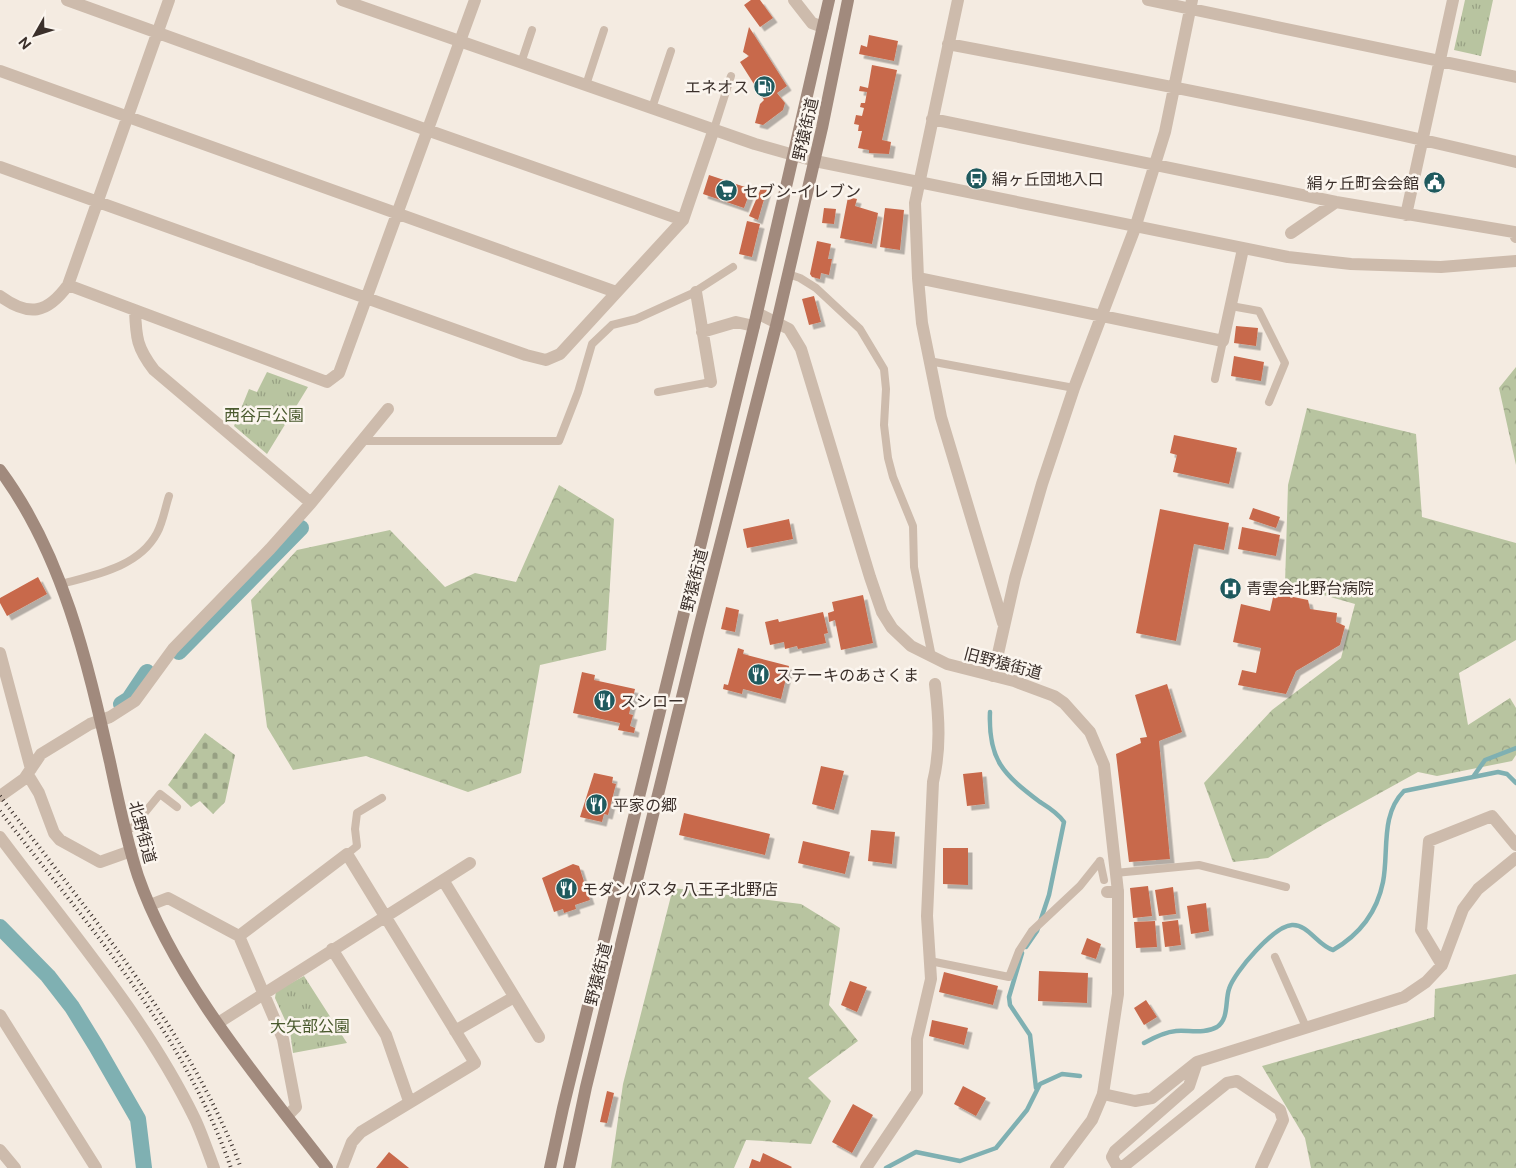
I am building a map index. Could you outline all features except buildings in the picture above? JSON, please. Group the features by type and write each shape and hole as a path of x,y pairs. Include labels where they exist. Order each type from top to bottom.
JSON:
{"main road":[{"name":"野猿街道","path":"550,1168 754,326 829,0"},
{"name":"野猿街道","path":"569,1168 586,1087 815,161 848,0"},
{"name":"北野街道","path":"0,470 12,486 32,524 61,584 77,628 130,851 150,905 168,944 192,986 218,1023 327,1168"}],"street":[{"path":"67,0 683,220"},
{"path":"0,296 16,307 36,310 52,303 68,285 169,0"},
{"path":"342,0 714,130 815,161 1135,228 1288,257 1352,264 1441,267 1516,261"},
{"path":"68,285 327,382 339,373 475,0"},
{"path":"794,0 812,23 823,27"},
{"path":"958,0 915,203 918,278 922,324 940,417 1004,626"},
{"path":"1148,0 1191,4 1516,77"},
{"path":"1406,215 1453,0"},
{"path":"994,676 1015,578 1042,484 1074,388 1135,228 1164,132 1191,4"},
{"path":"948,44 1175,87 1423,139 1516,162"},
{"path":"0,71 399,212 616,292"},
{"path":"932,119 1336,202 1514,232 1516,237"},
{"path":"0,167 366,300 526,355 546,360 560,354 683,220 714,130"},
{"path":"1291,233 1336,202"},
{"path":"918,278 1223,341 1243,249"},
{"path":"696,292 712,382"},
{"path":"135,310 136,338 142,354 154,370 311,502"},
{"name":"旧野猿街道","path":"757,312 789,329 797,339 805,359 882,612 892,628 911,646 947,664 1023,684 1054,696 1078,717 1092,737 1104,765 1118,994 1103,1094 1092,1120 1056,1168"},
{"path":"702,332 736,322 754,326"},
{"path":"0,796 30,772 41,754 100,720 110,717 134,701 173,649 270,549 388,409"},
{"path":"0,653 30,772 54,833 60,840 100,862 130,851"},
{"path":"866,1168 917,1092 917,1039 931,979 927,916 933,782 938,761 939,744 935,684"},
{"path":"1442,965 1421,930 1428,841 1492,816 1516,845"},
{"path":"0,837 134,1014 158,1052 195,1119 214,1168"},
{"path":"239,936 346,854 475,1063 409,1101 361,1132 352,1142 342,1168"},
{"path":"1103,1094 1135,1101 1152,1098 1197,1062 1404,997 1426,982 1442,965 1463,909 1478,889 1516,858"},
{"path":"218,1023 470,863"},
{"path":"443,880 539,1038"},
{"path":"150,905 168,898 239,936 265,992 283,1039 296,1107 287,1116"},
{"path":"332,949 386,1035 409,1101"},
{"path":"455,1031 514,997"},
{"path":"0,1015 96,1168"},
{"path":"1197,1062 1189,1086 1115,1151 1112,1157 1116,1167 1124,1166 1227,1083 1237,1081 1280,1110 1283,1120 1261,1168"},
{"path":"0,1150 15,1168"}],"lane":[{"path":"521,63 532,30"},
{"path":"586,85 604,30"},
{"path":"652,108 671,51"},
{"path":"714,130 731,76"},
{"path":"362,441 559,441 578,392 592,344 612,325 636,319 696,292 733,267"},
{"path":"788,274 800,278 816,288 860,329 884,369 884,425 888,458 893,477 913,526 914,567 932,657"},
{"path":"1231,306 1259,311 1286,363 1269,402"},
{"path":"1214,379 1223,341"},
{"path":"929,361 1074,388"},
{"path":"658,392 712,382"},
{"path":"61,584 105,573 140,554 157,533 169,496"},
{"path":"125,832 133,827 160,794 177,808"},
{"path":"346,854 357,846 355,829 357,813 382,798"},
{"path":"930,961 1009,977 1019,951 1032,931 1080,886 1100,860 1111,884 1199,865 1286,887"},
{"path":"1275,957 1306,1027"}],"green space":[{"path":"1465,0 1493,0 1481,56 1454,50"},
{"path":"1516,367 1516,465 1499,388"},
{"name":"西谷戸公園","path":"267,372 308,387 267,454 234,426 249,389 257,392"},
{"path":"1307,408 1416,434 1422,517 1516,543 1516,640 1459,673 1468,725 1510,698 1516,708 1516,755 1512,761 1437,776 1418,772 1324,824 1268,858 1233,862 1204,783 1272,710 1341,658 1355,604 1285,584 1288,485"},
{"path":"559,485 614,519 606,650 540,665 521,773 468,792 366,756 293,770 267,727 251,600 297,550 390,530 445,587 475,573 516,582"},
{"path":"205,733 235,755 225,802 213,814 200,801 191,807 168,785"},
{"path":"673,888 801,904 840,928 829,1005 858,1041 808,1078 831,1101 811,1144 746,1140 734,1168 611,1168 623,1084"},
{"path":"1516,974 1516,1168 1311,1168 1305,1138 1262,1066 1434,1017 1435,989"},
{"name":"大矢部公園","path":"304,976 347,1043 293,1053 290,1031 275,998 276,991"}],"waterway":[{"path":"179,652 301,528"},
{"path":"121,704 129,699 147,672"},
{"path":"990,712 992,742 1000,764 1016,783 1050,808 1064,822 1049,895 1037,931 1026,947"},
{"path":"1473,777 1485,760 1516,748"},
{"path":"1144,1043 1172,1032 1202,1031 1212,1029 1221,1024 1232,981 1265,941 1284,927 1292,925 1303,928 1333,950 1359,930 1371,913 1380,893 1385,870 1388,822 1396,801 1404,791 1498,772 1507,774 1516,783"},
{"path":"0,927 48,976 72,1007 96,1046 138,1119 144,1168"},
{"path":"1022,953 1009,997 1010,1005 1030,1035 1036,1088"},
{"path":"886,1168 916,1152 960,1161 996,1148 1027,1110 1040,1084 1062,1074 1080,1076"}],"railway":[{"path":"0,796 101,929 165,1020 194,1067 219,1117 241,1168"},
{"path":"0,811 98,938 160,1025 187,1071 211,1118 231,1168"}],"place":[{"name":"エネオス","path":"765,87"},
{"name":"絹ヶ丘団地入口","path":"976,179"},
{"name":"絹ヶ丘町会会館","path":"1435,183"},
{"name":"セブン-イレブン","path":"727,191"},
{"name":"青雲会北野台病院","path":"1230,588"},
{"name":"ステーキのあさくま","path":"759,675"},
{"name":"スシロー","path":"604,701"},
{"name":"平家の郷","path":"597,805"},
{"name":"モダンパスタ 八王子北野店","path":"566,889"}]}
